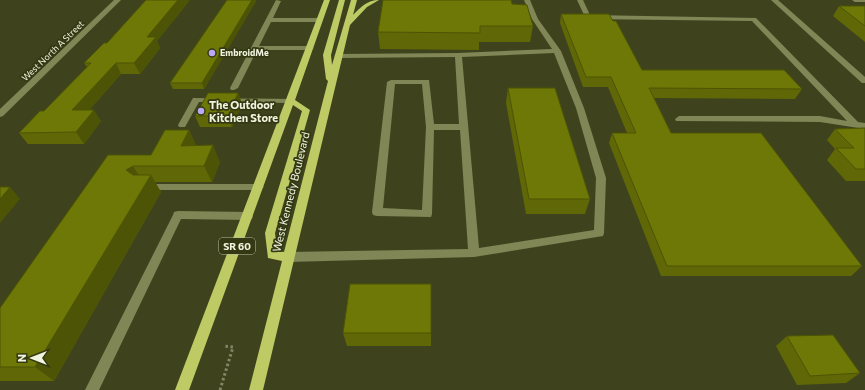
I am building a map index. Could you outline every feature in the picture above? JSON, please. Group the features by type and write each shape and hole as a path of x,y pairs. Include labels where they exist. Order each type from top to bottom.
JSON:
{"main road":[{"name":"SR 60","path":"182,390 291,101 327,0"},
{"path":"331,85 326,55 342,0"},
{"name":"West Kennedy Boulevard","path":"256,390 338,56 354,0"},
{"path":"347,26 364,6 376,0"},
{"path":"288,257 272,255 270,233 306,110 291,101"}],"street":[{"name":"West North A Street","path":"0,114 118,0"},
{"path":"288,257 474,253 599,233 601,178 580,108 557,51 535,19 526,0"},
{"path":"580,0 588,17 754,19 861,125"},
{"path":"774,0 865,81"},
{"path":"855,0 865,0"},
{"path":"234,88 278,1"},
{"path":"269,20 320,20"},
{"path":"254,48 310,48"},
{"path":"338,56 458,55 557,51"},
{"path":"458,55 474,253"},
{"path":"391,82 426,82 430,127 427,214 377,212 391,82"},
{"path":"182,125 196,100 291,101"},
{"path":"679,119 820,119 861,125"},
{"path":"430,127 464,127"},
{"path":"143,187 259,187"},
{"path":"92,390 178,215 248,216"}],"path":[{"path":"220,390 233,347 223,346"}],"building":[{"path":"146,0 178,0 147,37 156,37 134,63 116,63 72,110 94,110 76,132 19,133 40,111 44,111 91,63 84,63 104,43 107,43"},
{"path":"227,0 252,0 202,83 170,83"},
{"path":"383,0 511,0 512,4 527,5 533,26 480,26 480,33 378,32"},
{"path":"839,6 865,6 865,26"},
{"path":"561,14 609,14 613,21 616,21 642,70 784,70 802,89 649,88 671,133 761,133 862,266 667,266 612,133 636,133 611,77 586,77"},
{"path":"508,88 555,88 590,199 529,199"},
{"path":"208,93 238,93 228,116 195,116"},
{"path":"865,128 865,169 856,169 836,148 854,148 835,129"},
{"path":"165,130 189,130 181,146 213,145 204,166 133,166 126,170 133,175 151,175 35,367 0,367 0,308 108,155 151,155"},
{"path":"0,187 10,187 0,199"},
{"path":"350,284 431,284 431,333 343,333"},
{"path":"833,335 860,373 810,376 787,336"}],"place":[{"name":"EmbroidMe","path":"212,53"},
{"name":"The Outdoor Kitchen Store","path":"201,111"}]}
